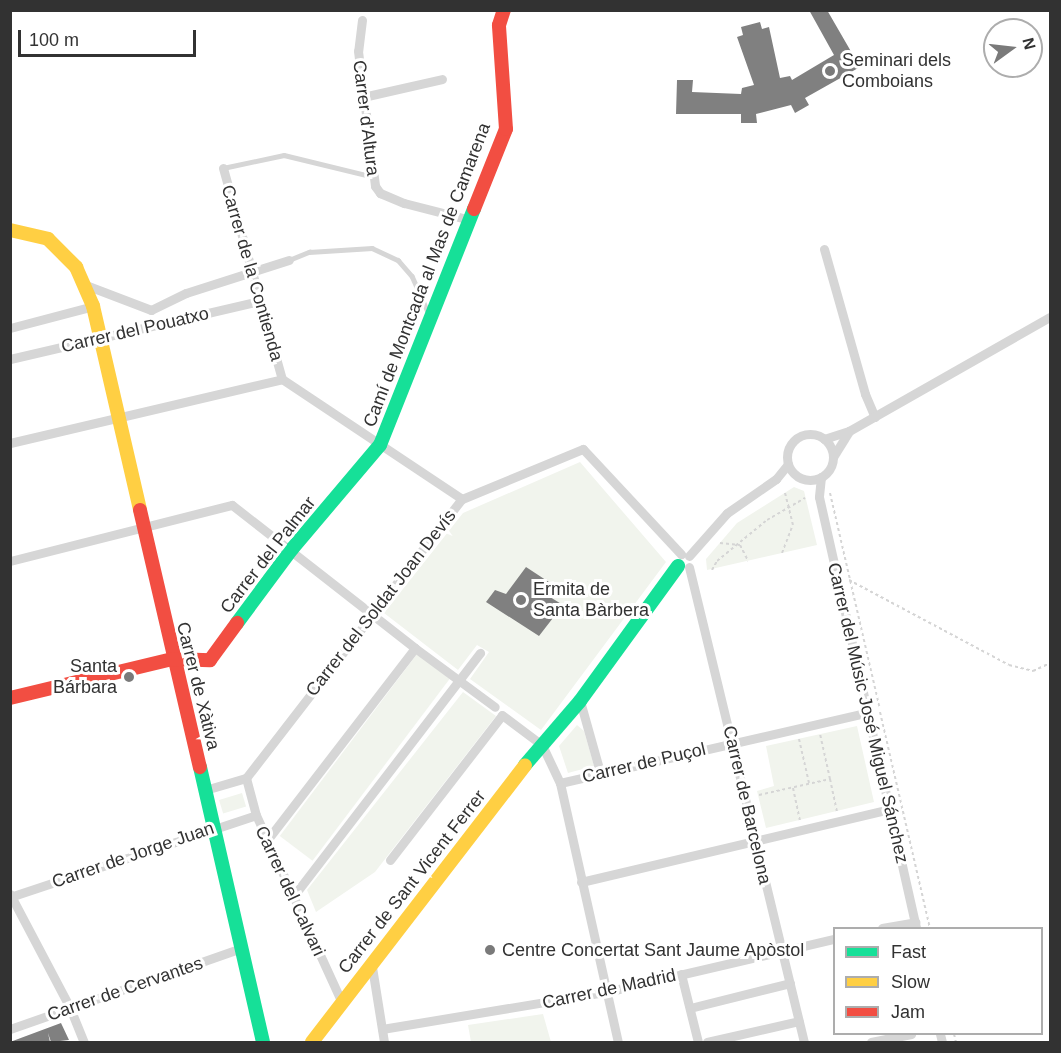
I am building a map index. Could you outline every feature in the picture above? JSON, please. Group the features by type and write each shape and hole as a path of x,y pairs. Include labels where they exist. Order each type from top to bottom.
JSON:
{"street":[{"name":"Camí de Montcada al Mas de Camarena","path":"380,445 506,129 499,25 504,10"},
{"name":"Carrer d'Altura","path":"362,20 358,51 374,177 380,193 404,204 470,220"},
{"path":"363,97 442,80"},
{"name":"Carrer de la Contienda","path":"223,168 282,379 462,499"},
{"name":"Carrer de Xàtiva","path":"10,230 48,239 76,267 93,306 172,659 205,790 239,949 263,1042"},
{"path":"824,249 865,394 875,417"},
{"path":"83,284 151,310 186,293 289,260"},
{"name":"Carrer del Pouatxo","path":"10,358 260,301"},
{"name":"Carrer del Pouatxo","path":"10,328 93,306"},
{"path":"796,476 788,464 788,450 796,438 810,434 824,439 849,431 1050,317"},
{"path":"10,443 120,420 282,379"},
{"path":"776,479 796,476 808,480 824,475 849,431"},
{"path":"824,439 833,459"},
{"name":"Carrer del Palmar","path":"172,659 210,660 292,549 380,445"},
{"name":"Carrer del Soldat Joan Devís","path":"246,778 462,499 583,449 684,561"},
{"path":"684,561 727,513 776,479 788,464"},
{"name":"Carrer del Músic José Miguel Sánchez","path":"819,498 824,475"},
{"name":"Carrer del Músic José Miguel Sánchez","path":"808,480 819,498 836,568 915,925"},
{"path":"10,561 232,505 292,549 415,648 495,707"},
{"name":"Carrer de Sant Vicent Ferrer","path":"312,1042 543,745 580,702 684,561"},
{"name":"Carrer de Barcelona","path":"684,561 732,743 804,1042"},
{"path":"268,839 415,648"},
{"path":"292,897 480,653"},
{"path":"10,698 172,659"},
{"path":"580,702 600,772"},
{"name":"Carrer de Puçol","path":"560,783 868,712"},
{"path":"390,860 502,715 543,745 560,783 618,1042"},
{"path":"205,790 246,778"},
{"name":"Carrer del Calvari","path":"246,778 256,815 342,1003"},
{"path":"581,882 889,809"},
{"name":"Carrer de Jorge Juan","path":"11,896 212,827 256,815"},
{"path":"11,896 70,1008 84,1042"},
{"path":"893,927 915,925"},
{"name":"Carrer de Madrid","path":"382,1029 606,992 833,939"},
{"name":"Carrer de Cervantes","path":"10,1029 239,949"},
{"path":"372,967 384,1042"},
{"path":"681,974 698,1042"},
{"path":"690,1008 790,982"},
{"path":"707,1042 799,1021"},
{"path":"871,1042 906,1035"}],"lane":[{"path":"223,168 284,155 374,177"},
{"path":"289,260 309,252 372,248 398,260 412,276 431,317"}],"path":[{"path":"824,475 930,927"},
{"path":"782,553 792,531 790,509 785,492"},
{"path":"712,570 717,561 767,520 790,509 805,498"},
{"path":"720,543 740,544"},
{"path":"740,544 748,561"},
{"path":"836,568 850,580 1009,664 1033,671 1050,663"},
{"path":"820,734 837,811"},
{"path":"799,739 809,784"},
{"path":"759,795 830,779"},
{"path":"793,788 800,819"}],"shaded area":[{"path":"580,462 666,562 541,730 470,679 489,652 477,645 458,670 384,613 463,513"},
{"path":"794,487 804,491 817,545 707,570 706,559 737,523"},
{"path":"417,654 450,679 313,861 280,836"},
{"path":"463,692 496,716 375,872 316,912 307,890"},
{"path":"577,725 584,731 594,766 568,773 559,746"},
{"path":"857,726 874,802 766,828 757,791 774,786 766,746"},
{"path":"242,793 246,806 223,813 219,800"},
{"path":"543,1014 551,1042 471,1042 468,1025"}],"building":[{"name":"Seminari dels Comboians","path":"809,10 827,10 860,67 805,98 809,105 795,113 791,105 756,114 757,123 741,123 741,114 676,114 677,80 693,80 692,92 741,94 742,88 754,85 737,37 743,35 741,27 760,22 762,29 769,27 780,78 790,76 792,80 834,55"},
{"name":"Ermita de Santa Bàrbera","path":"526,567 558,588 550,597 563,605 539,636 486,602 495,590 506,594"},
{"path":"61,1023 69,1040 51,1042 48,1033 50,1042 10,1042"}],"traffic: fast":[{"path":"237,623 292,549 380,445 474,209"},
{"path":"525,765 580,701 678,566"},
{"path":"200,767 263,1042"}],"traffic: slow":[{"path":"10,230 48,239 76,267 93,306 140,510"},
{"path":"312,1042 525,765"}],"traffic: jam":[{"path":"474,209 506,129 499,25 504,10"},
{"path":"140,510 200,767"},
{"path":"10,698 172,659 210,660 237,623"}],"place":[{"name":"Seminari dels Comboians","path":"830,71"},
{"name":"Ermita de Santa Bàrbera","path":"521,600"},
{"name":"Santa Bárbara","path":"129,677"},
{"name":"Centre Concertat Sant Jaume Apòstol","path":"490,950"}]}
